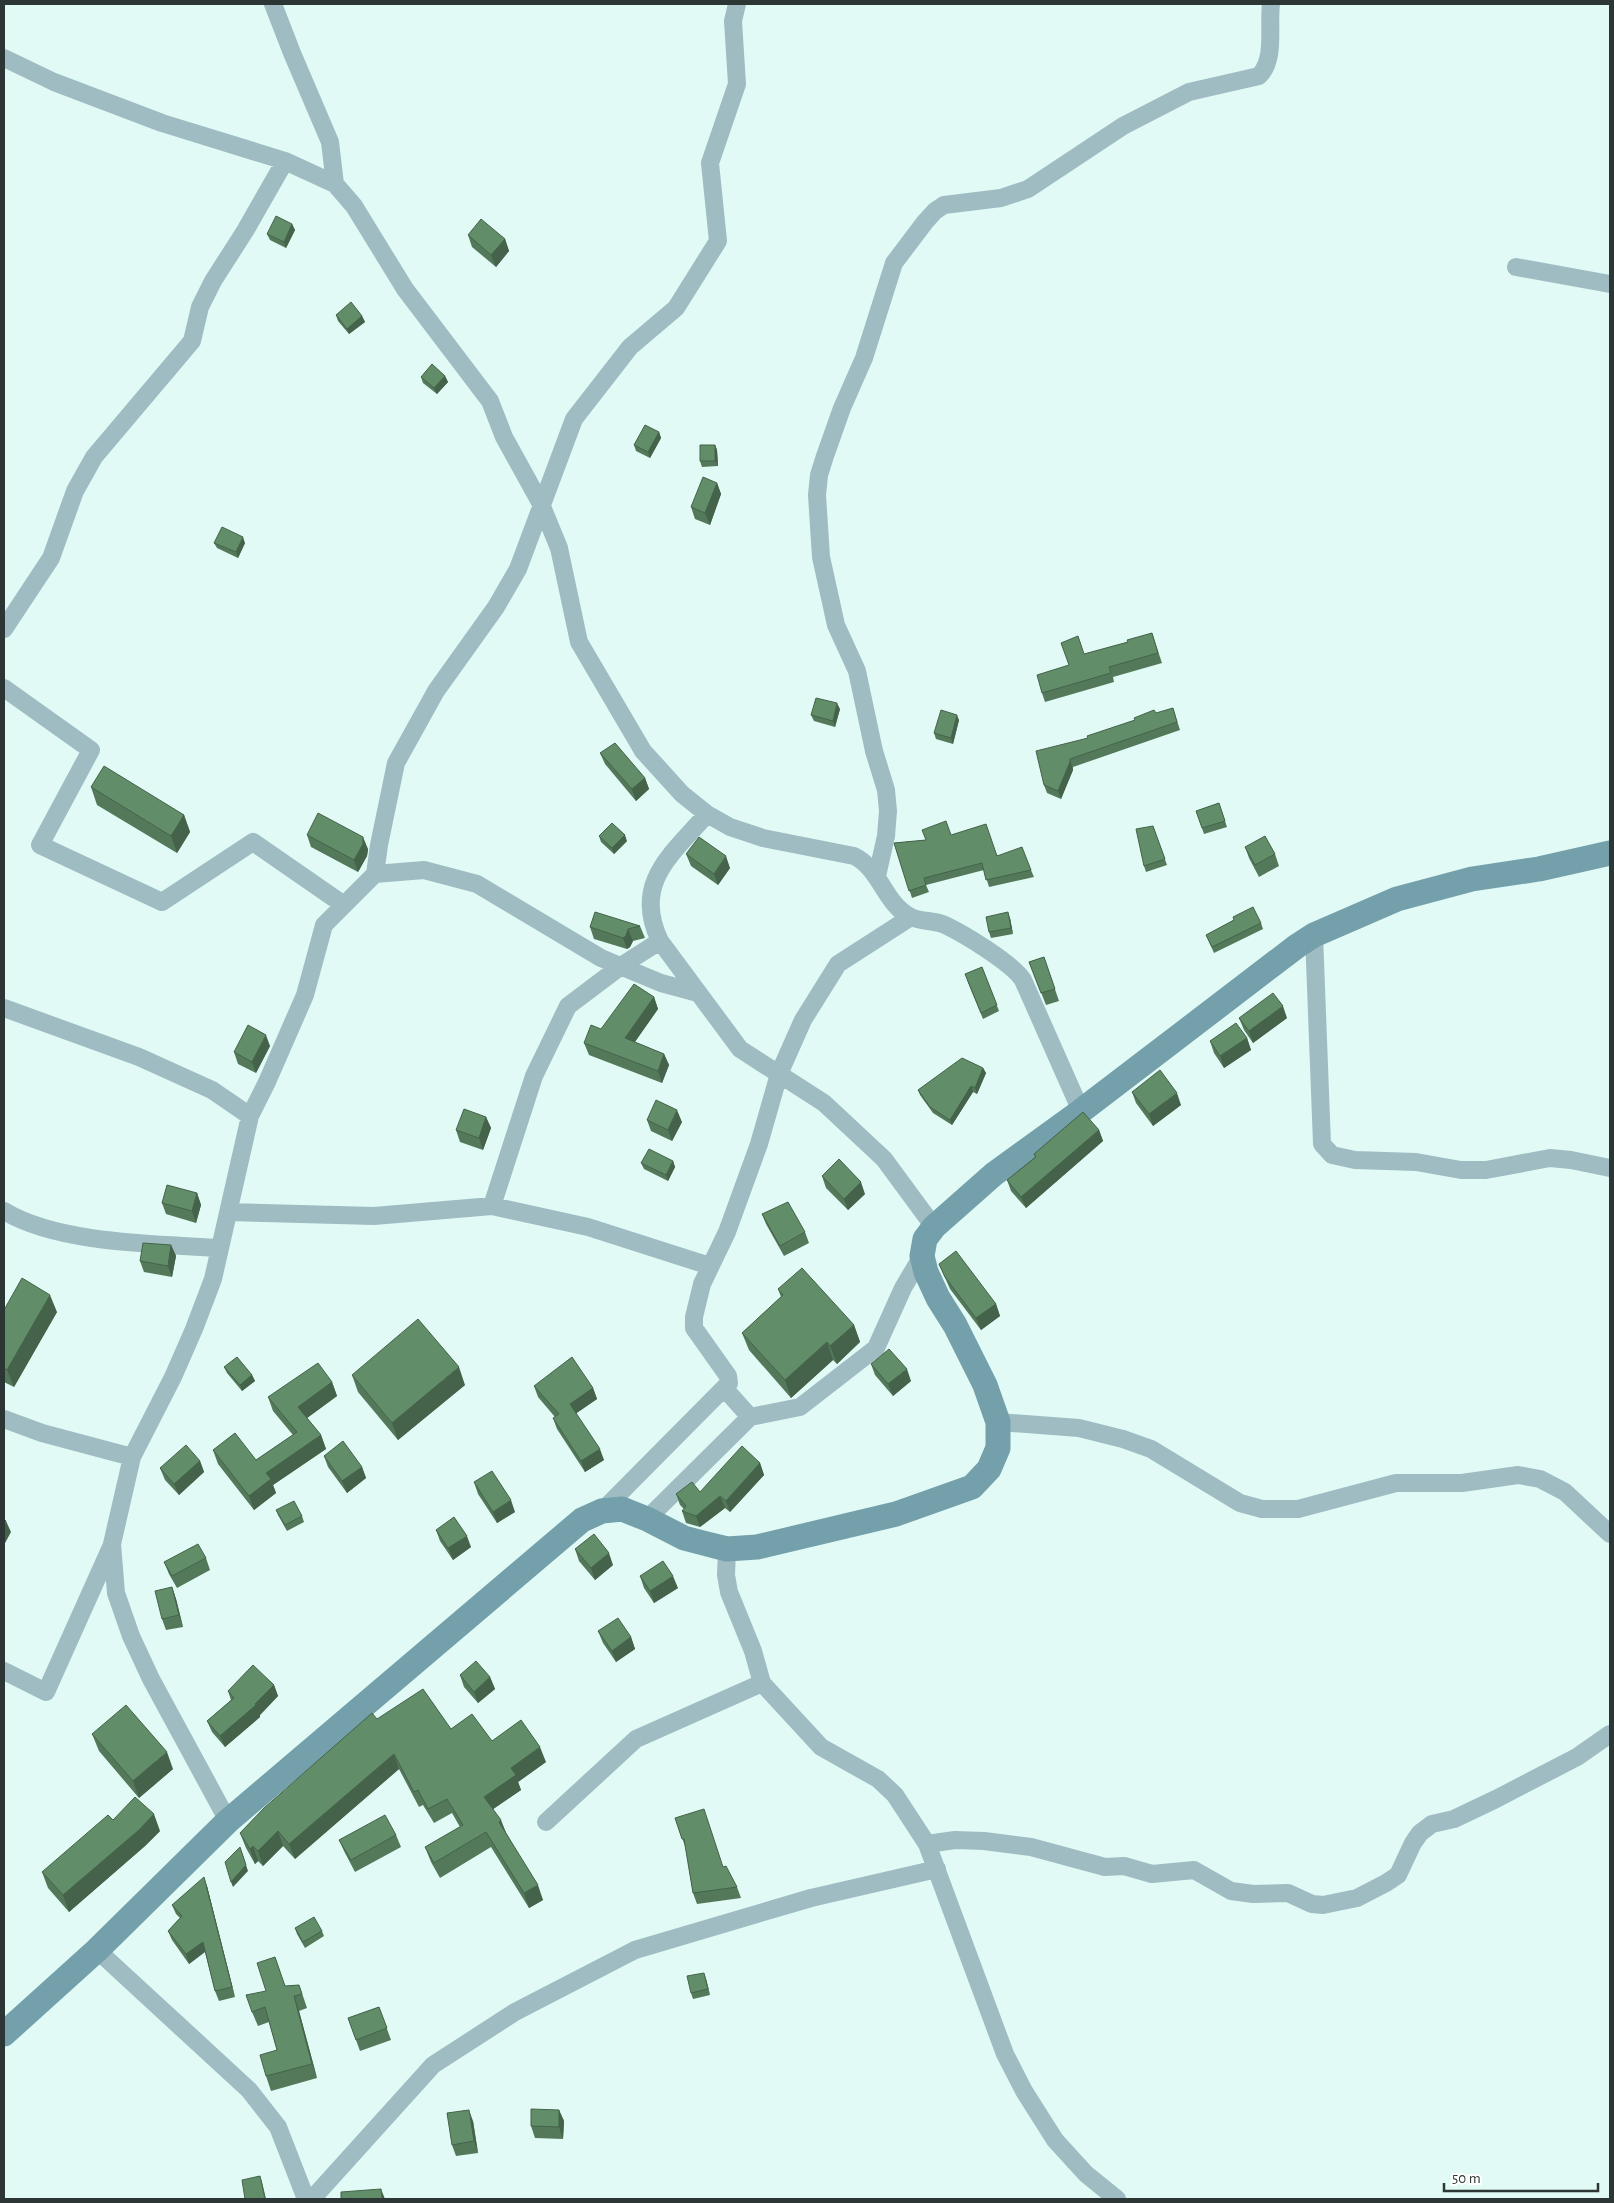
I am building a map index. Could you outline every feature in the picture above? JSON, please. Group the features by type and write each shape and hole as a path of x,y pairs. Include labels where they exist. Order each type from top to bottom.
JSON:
{"main road":[{"path":"4,2034 97,1950 228,1821 582,1520 602,1511 622,1509 647,1519 684,1538 727,1549 757,1547 896,1514 972,1487 989,1469 998,1448 998,1422 985,1384 956,1325 938,1298 926,1272 922,1256 926,1240 934,1226 994,1174 1081,1111 1305,940 1397,898 1472,879 1539,869 1610,853"}],"street":[{"path":"273,4 330,142 335,184"},
{"path":"4,1671 46,1692 112,1544 132,1457 194,1329 213,1279 250,1116 305,996 324,925 375,874 378,845 396,763 436,691 496,607 518,570 574,419 630,347 676,308 718,241 710,163 737,84 732,21 737,4"},
{"path":"877,876 886,836 888,811 886,790 874,751 857,671 836,625 821,557 817,495 818,475 842,408 864,358 894,263 925,222 935,211 944,205 1001,198 1028,189 1123,126 1189,92 1259,76 1266,69 1271,4"},
{"path":"4,58 54,82 162,123 285,161 335,184 354,206 405,289 490,401 504,437 541,504 559,548 579,642 644,750 682,794 707,814 730,827 763,838 854,856 866,861 891,900 911,917 944,924 1019,974 1081,1111"},
{"path":"4,629 51,558 75,491 94,457 192,341 200,307 213,281 245,232 285,161"},
{"path":"1516,267 1610,284"},
{"path":"4,688 91,750 40,846 162,902 253,842 344,905"},
{"path":"707,814 660,866 653,884 650,909 653,926 660,941 740,1048 824,1103 884,1158 934,1226"},
{"path":"375,874 424,870 477,884 601,958 661,983 698,993"},
{"path":"602,1511 729,1383 728,1376 694,1328 696,1302 702,1284 739,1202 759,1144 779,1074 803,1020 838,964 911,917"},
{"path":"1305,940 1322,1144 1332,1155 1356,1160 1416,1162 1461,1170 1486,1170 1550,1158 1610,1168"},
{"path":"492,1206 534,1076 568,1006 621,966 660,941"},
{"path":"4,1008 139,1057 212,1090 250,1116"},
{"path":"229,1212 374,1216 492,1206 588,1228 710,1266"},
{"path":"4,1211 17,1219 60,1232 125,1242 220,1248"},
{"path":"647,1519 750,1417 800,1407 876,1348 903,1288 922,1256"},
{"path":"725,1389 750,1417"},
{"path":"4,1419 42,1434 132,1457"},
{"path":"998,1422 1079,1428 1123,1439 1151,1449 1240,1504 1262,1509 1298,1509 1396,1483 1462,1484 1518,1475 1540,1479 1565,1492 1610,1534"},
{"path":"112,1544 116,1593 131,1636 151,1679 228,1821"},
{"path":"727,1549 726,1575 729,1592 752,1651 762,1683 822,1747 878,1779 895,1794 927,1844 1005,2054 1024,2091 1055,2140 1086,2174 1117,2199"},
{"path":"546,1822 636,1739 762,1683"},
{"path":"927,1844 955,1840 984,1841 1030,1847 1106,1867 1124,1866 1152,1874 1194,1870 1231,1890 1253,1894 1288,1893 1312,1904 1323,1905 1357,1898 1386,1883 1398,1874 1417,1838 1432,1824 1454,1819 1496,1799 1577,1757 1610,1734"},
{"path":"312,2199 433,2065 515,2012 635,1950 812,1898 937,1869"},
{"path":"97,1950 249,2090 278,2127 306,2199"}],"building":[{"path":"276,216 292,224 284,242 267,234"},
{"path":"481,219 505,239 491,255 468,235"},
{"path":"351,302 362,316 347,329 336,315"},
{"path":"432,364 445,376 434,388 421,377"},
{"path":"645,425 659,432 648,452 634,445"},
{"path":"700,445 715,445 715,461 700,461"},
{"path":"703,477 717,483 705,513 691,507"},
{"path":"222,527 243,537 236,552 214,543"},
{"path":"1152,633 1158,653 1109,667 1111,673 1042,693 1037,675 1069,665 1061,643 1078,636 1084,654 1128,642 1127,640"},
{"path":"816,698 837,703 833,721 811,715"},
{"path":"1173,708 1177,722 1070,759 1058,791 1044,785 1036,751 1088,738 1087,736 1135,720 1134,718 1154,710 1156,713"},
{"path":"941,710 957,715 951,738 934,733"},
{"path":"615,743 645,778 632,789 600,753"},
{"path":"104,766 184,815 171,836 91,787"},
{"path":"1219,803 1225,821 1202,828 1196,811"},
{"path":"318,813 363,837 363,844 354,860 307,835"},
{"path":"946,821 951,835 986,824 997,856 1022,847 1031,870 986,880 982,863 924,878 926,885 909,891 894,843 926,840 922,830"},
{"path":"612,823 625,835 612,848 599,836"},
{"path":"1153,826 1165,859 1144,866 1136,829"},
{"path":"1265,836 1275,854 1255,865 1245,847"},
{"path":"699,837 726,856 714,874 686,854"},
{"path":"1253,907 1261,923 1212,947 1206,935 1234,920 1233,917"},
{"path":"595,912 640,926 628,929 626,936 623,938 590,927"},
{"path":"1008,912 1011,928 989,932 986,917"},
{"path":"1044,957 1055,989 1041,993 1029,962"},
{"path":"982,967 997,1005 981,1013 965,974"},
{"path":"634,984 654,997 625,1038 664,1054 658,1071 584,1043 591,1025 601,1029"},
{"path":"1273,993 1283,1006 1249,1031 1239,1018"},
{"path":"1236,1023 1247,1038 1220,1056 1210,1041"},
{"path":"248,1025 266,1035 252,1062 234,1052"},
{"path":"962,1058 983,1068 975,1088 971,1086 950,1120 930,1107 918,1090"},
{"path":"1160,1070 1177,1093 1149,1114 1132,1092"},
{"path":"656,1100 677,1110 668,1130 647,1120"},
{"path":"464,1109 486,1117 479,1138 456,1130"},
{"path":"1083,1112 1099,1130 1021,1197 1007,1180 1036,1157 1034,1154"},
{"path":"649,1149 673,1161 666,1175 641,1163"},
{"path":"839,1159 861,1182 844,1199 822,1176"},
{"path":"167,1185 197,1193 192,1211 162,1203"},
{"path":"788,1202 805,1232 780,1246 762,1214"},
{"path":"143,1243 171,1245 168,1266 140,1261"},
{"path":"956,1251 996,1304 976,1318 945,1277 939,1264"},
{"path":"802,1268 854,1325 830,1346 827,1342 785,1380 742,1333 783,1295 778,1289"},
{"path":"22,1278 50,1295 7,1370 4,1368 4,1310"},
{"path":"418,1319 459,1367 392,1423 352,1375"},
{"path":"889,1349 907,1369 888,1384 871,1364"},
{"path":"237,1357 252,1375 240,1385 224,1367"},
{"path":"572,1357 593,1388 570,1404 600,1449 581,1461 553,1418 559,1414 534,1386"},
{"path":"318,1363 332,1382 298,1407 321,1435 266,1473 271,1479 249,1496 213,1450 235,1433 256,1460 297,1432 268,1397"},
{"path":"343,1441 362,1467 342,1481 324,1456"},
{"path":"186,1445 200,1461 174,1484 160,1468"},
{"path":"742,1446 760,1463 726,1501 720,1496 696,1516 682,1511 686,1506 676,1494 692,1482 700,1492"},
{"path":"492,1471 511,1500 493,1512 474,1482"},
{"path":"294,1501 302,1516 285,1525 276,1510"},
{"path":"454,1517 467,1536 448,1548 436,1530"},
{"path":"594,1534 609,1553 591,1568 575,1549"},
{"path":"198,1544 206,1558 172,1576 164,1562"},
{"path":"663,1561 673,1576 650,1591 640,1576"},
{"path":"172,1587 179,1615 162,1619 155,1591"},
{"path":"618,1618 631,1637 612,1651 598,1631"},
{"path":"476,1661 490,1677 474,1692 460,1675"},
{"path":"253,1665 274,1685 256,1705 220,1736 207,1721 234,1698 228,1691"},
{"path":"423,1689 451,1729 472,1714 492,1741 521,1720 540,1747 511,1768 516,1775 484,1797 501,1820 499,1822 538,1885 524,1893 486,1832 434,1863 425,1847 463,1825 447,1799 428,1809 418,1790 414,1792 394,1754 289,1844 278,1831 258,1851 253,1846 250,1849 240,1833 264,1808 372,1713 377,1719"},
{"path":"126,1705 167,1752 133,1781 92,1734"},
{"path":"135,1797 154,1814 139,1830 63,1895 42,1872 108,1815 113,1820"},
{"path":"704,1809 723,1867 726,1866 737,1887 693,1893 684,1839 682,1839 675,1818"},
{"path":"385,1815 396,1835 351,1860 339,1840"},
{"path":"240,1847 246,1865 231,1882 225,1862"},
{"path":"204,1877 232,1987 215,1991 203,1942 186,1954 168,1931 182,1916 172,1905"},
{"path":"314,1917 322,1931 303,1942 295,1928"},
{"path":"275,1957 285,1986 299,1985 302,1994 294,1996 312,2064 266,2076 260,2055 277,2050 265,2007 252,2012 246,1995 266,1991 257,1963"},
{"path":"704,1973 708,1989 691,1993 687,1976"},
{"path":"379,2007 387,2028 356,2040 348,2018"},
{"path":"531,2109 559,2110 559,2127 531,2126"},
{"path":"469,2110 474,2141 452,2145 447,2113"},
{"path":"260,2176 265,2199 245,2199 242,2180"},
{"path":"381,2189 382,2199 341,2199 341,2192"}]}
